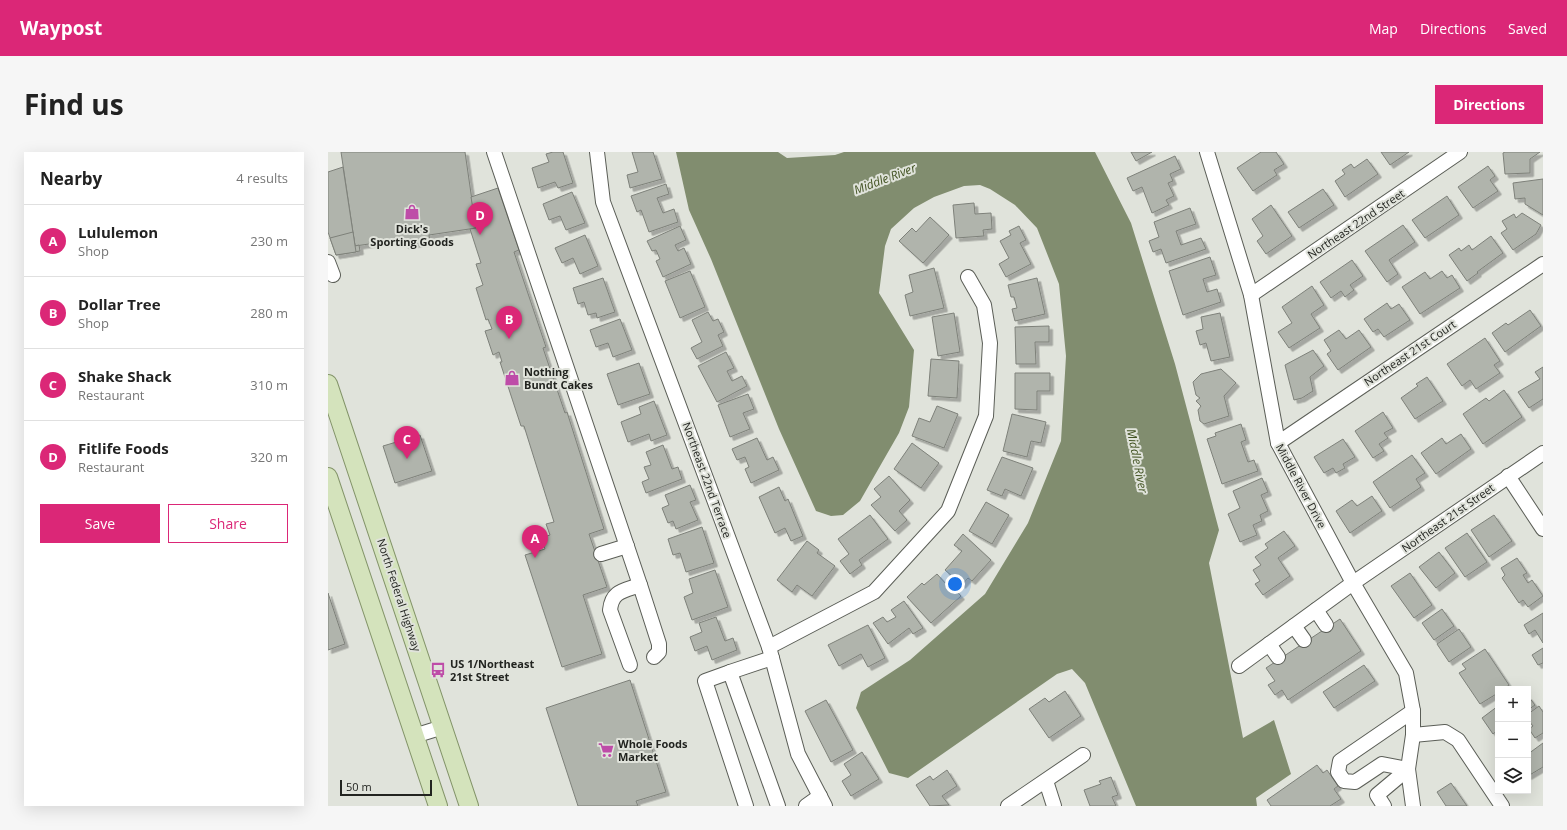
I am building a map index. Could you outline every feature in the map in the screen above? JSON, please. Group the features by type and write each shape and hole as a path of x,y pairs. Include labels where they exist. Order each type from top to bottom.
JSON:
{"main road":[{"name":"North Federal Highway","path":"328,384 469,806"},
{"path":"328,477 438,806"}],"street":[{"path":"494,152 659,644 659,652 654,657"},
{"name":"Northeast 22nd Terrace","path":"597,152 603,202 771,652 798,754 822,801"},
{"name":"Northeast 22nd Street","path":"1251,295 1460,152"},
{"name":"Middle River Drive","path":"1210,153 1251,295 1278,443 1353,583 1406,673 1412,711 1413,735 1408,769 1413,806"},
{"path":"328,262 333,275"},
{"name":"Northeast 21st Court","path":"1278,443 1543,264"},
{"path":"746,806 705,681 730,672 771,652 874,592 948,511 986,416 990,343 984,305 968,277"},
{"name":"Northeast 21st Street","path":"1239,666 1353,583 1543,453"},
{"path":"1508,476 1543,529"},
{"path":"601,554 627,546"},
{"path":"630,665 610,610 611,601 617,593 640,585"},
{"path":"1316,610 1326,625"},
{"path":"1294,626 1304,640"},
{"path":"1269,644 1278,657"},
{"path":"730,672 778,806"},
{"path":"1408,769 1382,764 1355,782 1344,781 1338,772 1340,761 1412,711"},
{"path":"414,736 442,727"},
{"path":"1413,735 1446,732 1458,740 1502,806"},
{"path":"1008,806 1083,755"},
{"path":"1384,806 1377,795 1408,769"},
{"path":"1046,781 1054,806"},
{"path":"806,806 822,801"}],"water":[{"name":"Middle River","path":"676,152 778,152 787,158 835,155 844,152 1095,152 1131,223 1175,364 1219,530 1209,563 1243,738 1274,720 1291,774 1256,798 1257,806 1136,806 1085,683 1072,669 1057,674 908,778 889,773 856,708 861,692 910,660 985,594 1028,523 1061,441 1066,356 1059,284 1037,228 1015,205 990,189 980,185 964,186 934,197 914,208 891,229 885,246 879,293 914,350 909,407 899,433 860,501 843,515 831,516 816,511 779,429 711,259 689,210"}],"building":[{"name":"Dick's Sporting Goods","path":"341,152 465,152 476,228 429,235 430,242 405,245 404,239 355,246"},
{"path":"563,152 573,183 558,188 555,182 538,188 532,168 549,162 546,154"},
{"path":"632,152 653,152 662,179 630,188 627,175 638,172"},
{"path":"1131,152 1152,152 1136,161"},
{"path":"1261,152 1276,152 1284,164 1274,170 1277,175 1253,191 1237,168"},
{"path":"1381,152 1409,152 1390,165"},
{"path":"1540,152 1530,159 1530,173 1505,174 1503,153"},
{"path":"1175,156 1181,169 1170,174 1173,181 1168,183 1174,196 1166,200 1169,205 1152,213 1142,187 1133,191 1127,178"},
{"path":"1367,159 1378,174 1345,197 1335,181 1345,174 1342,170 1351,164 1354,168"},
{"path":"1488,166 1495,176 1490,180 1498,191 1473,208 1458,187"},
{"path":"343,167 355,246 359,245 360,251 336,255 328,232 328,172"},
{"path":"1543,179 1543,215 1525,204 1525,198 1515,199 1513,183"},
{"path":"666,184 669,194 657,198 663,213 674,209 678,222 649,232 641,210 637,212 631,196"},
{"path":"498,188 519,250 514,252 546,347 543,348 565,413 567,412 604,529 589,534 607,587 583,595 602,654 562,667 525,555 545,549 541,538 550,535 546,524 554,522 524,426 521,426 500,362 502,362 499,352 493,355 485,331 492,329 488,319 486,320 476,288 483,285 476,264 481,263 470,229 476,228 471,197"},
{"path":"1323,189 1334,205 1299,228 1288,212"},
{"path":"572,192 585,223 566,230 560,216 549,220 543,204"},
{"path":"1447,196 1459,215 1425,238 1412,220"},
{"path":"974,203 975,214 991,213 992,229 983,230 984,236 956,238 953,205"},
{"path":"1271,205 1292,236 1266,254 1257,241 1263,236 1252,219"},
{"path":"1190,208 1196,224 1176,231 1181,245 1201,238 1206,249 1166,263 1161,249 1153,252 1149,241 1159,237 1154,222"},
{"path":"1522,213 1541,225 1536,234 1513,250 1501,233 1507,229 1502,221 1514,214 1516,218"},
{"path":"930,217 949,235 923,263 899,241 912,228 916,232"},
{"path":"1403,225 1415,242 1389,260 1398,274 1387,282 1365,251"},
{"path":"680,226 686,240 675,245 678,251 684,248 691,264 663,277 656,261 660,259 656,250 652,251 647,241"},
{"path":"1019,226 1026,240 1020,243 1031,264 1006,277 999,264 1009,258 1000,241 1011,235 1009,231"},
{"path":"353,232 356,252 336,255 330,238"},
{"path":"585,235 598,266 580,274 573,258 562,263 555,248"},
{"path":"1491,236 1503,253 1467,281 1449,255 1459,248 1461,251 1469,245 1472,250"},
{"path":"1210,257 1216,275 1203,279 1207,292 1217,289 1221,302 1183,315 1169,271"},
{"path":"1352,260 1363,276 1350,285 1354,290 1345,297 1341,291 1331,298 1320,282"},
{"path":"934,268 944,308 910,316 905,295 913,292 909,275"},
{"path":"690,271 705,307 680,318 665,281"},
{"path":"1442,271 1447,278 1452,275 1460,288 1420,314 1402,287 1425,272 1430,279"},
{"path":"603,278 615,312 597,318 596,313 588,315 584,302 578,304 573,288"},
{"path":"1037,278 1045,314 1015,321 1012,309 1017,308 1014,297 1011,297 1008,285"},
{"path":"1312,286 1324,305 1311,314 1320,328 1289,348 1278,332 1292,323 1282,307"},
{"path":"1387,303 1391,309 1399,304 1410,320 1384,337 1378,329 1373,332 1364,319"},
{"path":"1530,310 1541,326 1505,352 1492,333 1506,323 1508,325"},
{"path":"708,312 713,321 718,319 724,332 718,335 723,346 697,359 691,348 702,342 692,320"},
{"path":"954,313 960,352 938,356 932,317"},
{"path":"1220,313 1230,357 1211,361 1206,343 1200,345 1196,331 1203,329 1201,317"},
{"path":"620,319 632,350 613,357 608,343 596,347 590,330"},
{"path":"1049,326 1049,342 1035,342 1036,364 1016,364 1015,327"},
{"path":"1339,330 1346,339 1359,330 1371,347 1338,370 1327,354 1331,351 1324,340"},
{"path":"1485,338 1500,361 1494,365 1500,373 1476,389 1470,380 1462,386 1447,364"},
{"path":"1313,350 1324,366 1310,377 1313,391 1302,398 1294,400 1285,365"},
{"path":"726,352 734,368 727,371 732,381 742,376 747,386 717,402 698,366"},
{"path":"931,359 959,361 957,398 928,396"},
{"path":"639,363 650,394 618,405 607,374"},
{"path":"1543,367 1543,399 1529,408 1518,392 1540,379 1535,372"},
{"path":"1221,369 1236,383 1224,396 1229,416 1204,424 1200,421 1198,410 1201,406 1196,401 1200,398 1196,395 1193,382 1201,374"},
{"path":"1015,373 1050,373 1050,391 1037,391 1037,410 1015,409"},
{"path":"1427,377 1443,401 1415,419 1401,398 1418,386 1416,384"},
{"path":"1504,390 1522,417 1483,444 1463,414 1486,398 1489,401"},
{"path":"748,394 754,409 743,413 750,429 730,437 718,405"},
{"path":"654,401 667,435 651,441 649,434 628,442 621,422 641,414 639,407"},
{"path":"937,406 958,414 944,448 912,436 919,418 930,422"},
{"path":"1383,412 1393,428 1384,433 1388,438 1379,444 1384,451 1373,458 1355,431"},
{"path":"1012,414 1046,422 1041,443 1031,441 1027,457 1003,451"},
{"path":"1241,424 1246,440 1241,442 1248,462 1254,460 1258,471 1222,484 1207,439 1216,436 1215,433"},
{"path":"1461,434 1471,449 1436,474 1421,453 1442,438 1446,444"},
{"path":"420,435 432,471 395,483 383,446"},
{"path":"757,438 767,460 773,457 779,470 751,483 745,469 749,467 745,457 737,460 732,449"},
{"path":"1343,439 1355,457 1343,464 1345,468 1336,473 1333,468 1324,473 1314,457"},
{"path":"912,443 939,463 921,488 894,469"},
{"path":"663,445 672,469 678,467 682,479 646,493 642,482 649,479 644,467 651,465 646,452"},
{"path":"1412,455 1425,473 1416,479 1421,487 1390,508 1373,482"},
{"path":"1002,457 1033,468 1021,496 1005,489 1002,496 987,490"},
{"path":"889,476 910,500 899,511 907,520 895,531 871,505 881,497 874,489"},
{"path":"1262,478 1268,492 1261,495 1268,511 1260,515 1262,521 1253,525 1257,535 1240,542 1228,514 1240,508 1233,491"},
{"path":"690,485 696,500 690,502 698,520 676,529 673,521 668,523 662,508 669,505 665,495"},
{"path":"779,487 785,501 788,499 803,536 791,541 785,528 775,533 759,497"},
{"path":"1372,496 1382,511 1350,533 1336,511 1352,500 1357,506"},
{"path":"986,502 1009,515 992,544 969,531"},
{"path":"870,515 888,539 859,560 862,565 850,574 840,561 849,554 838,539"},
{"path":"1494,515 1512,541 1489,557 1471,530"},
{"path":"702,527 714,563 686,572 680,553 673,555 668,539"},
{"path":"1284,531 1295,546 1278,558 1290,576 1263,595 1255,584 1260,581 1253,570 1261,565 1255,557 1268,548 1265,544"},
{"path":"1467,533 1487,562 1465,577 1445,548"},
{"path":"963,534 991,560 972,581 968,578 962,585 945,570 962,551 954,545"},
{"path":"807,541 819,550 817,553 835,566 812,596 797,585 792,592 777,580"},
{"path":"1439,552 1455,573 1436,588 1419,567"},
{"path":"1517,558 1527,573 1523,575 1528,583 1532,580 1543,596 1528,607 1523,600 1519,603 1502,578 1505,575 1501,568"},
{"path":"715,570 728,607 692,620 684,597 693,593 689,579"},
{"path":"1410,573 1432,605 1414,618 1391,586"},
{"path":"937,574 947,585 949,583 961,596 931,623 907,597 922,583 924,585"},
{"path":"328,593 345,644 328,650"},
{"path":"904,601 923,628 913,634 909,628 888,644 873,623 883,617 887,622 896,617 891,610"},
{"path":"1442,609 1454,626 1434,640 1422,623"},
{"path":"1543,613 1543,643 1535,630 1529,634 1524,625"},
{"path":"716,617 725,641 733,638 737,650 712,660 707,646 695,651 690,637 702,632 699,623"},
{"path":"1340,619 1361,651 1288,700 1282,690 1275,695 1268,685 1275,681 1266,668"},
{"path":"868,625 885,658 868,667 861,654 839,666 828,645"},
{"path":"1459,629 1471,647 1449,662 1437,644"},
{"path":"1543,648 1543,663 1538,665 1532,655"},
{"path":"1485,649 1509,685 1495,686 1495,695 1480,704 1459,673 1466,669 1462,664"},
{"path":"1364,665 1375,681 1334,708 1323,692"},
{"name":"Whole Foods Market","path":"630,680 666,792 636,801 638,806 578,806 546,708"},
{"path":"1065,691 1081,716 1049,738 1029,709 1045,698 1049,702"},
{"path":"826,700 853,750 831,762 805,711"},
{"path":"1531,700 1535,705 1531,708"},
{"path":"1539,706 1543,712 1543,733 1535,738 1531,732 1531,728 1533,726 1531,724 1531,712"},
{"path":"1495,708 1495,732 1493,734 1482,718"},
{"path":"1543,743 1543,767 1531,774 1531,758 1531,752"},
{"path":"862,752 879,779 851,796 842,781 851,775 844,764"},
{"path":"1317,765 1323,773 1327,770 1338,786 1334,789 1341,799 1330,806 1271,806 1267,800"},
{"path":"947,770 957,786 942,796 949,805 930,806 916,785 930,776 933,780"},
{"path":"1111,777 1118,795 1112,797 1116,806 1090,806 1084,790 1101,784 1099,781"},
{"path":"1451,783 1467,806 1446,806 1437,792"}],"place":[{"name":"Dick's Sporting Goods","path":"412,212"},
{"name":"Fitlife Foods","path":"480,235"},
{"name":"Dollar Tree","path":"509,339"},
{"name":"Nothing Bundt Cakes","path":"512,378"},
{"name":"Shake Shack","path":"407,459"},
{"name":"Lululemon","path":"535,558"},
{"name":"US 1/Northeast 21st Street","path":"438,670"},
{"name":"Whole Foods Market","path":"606,750"}]}
